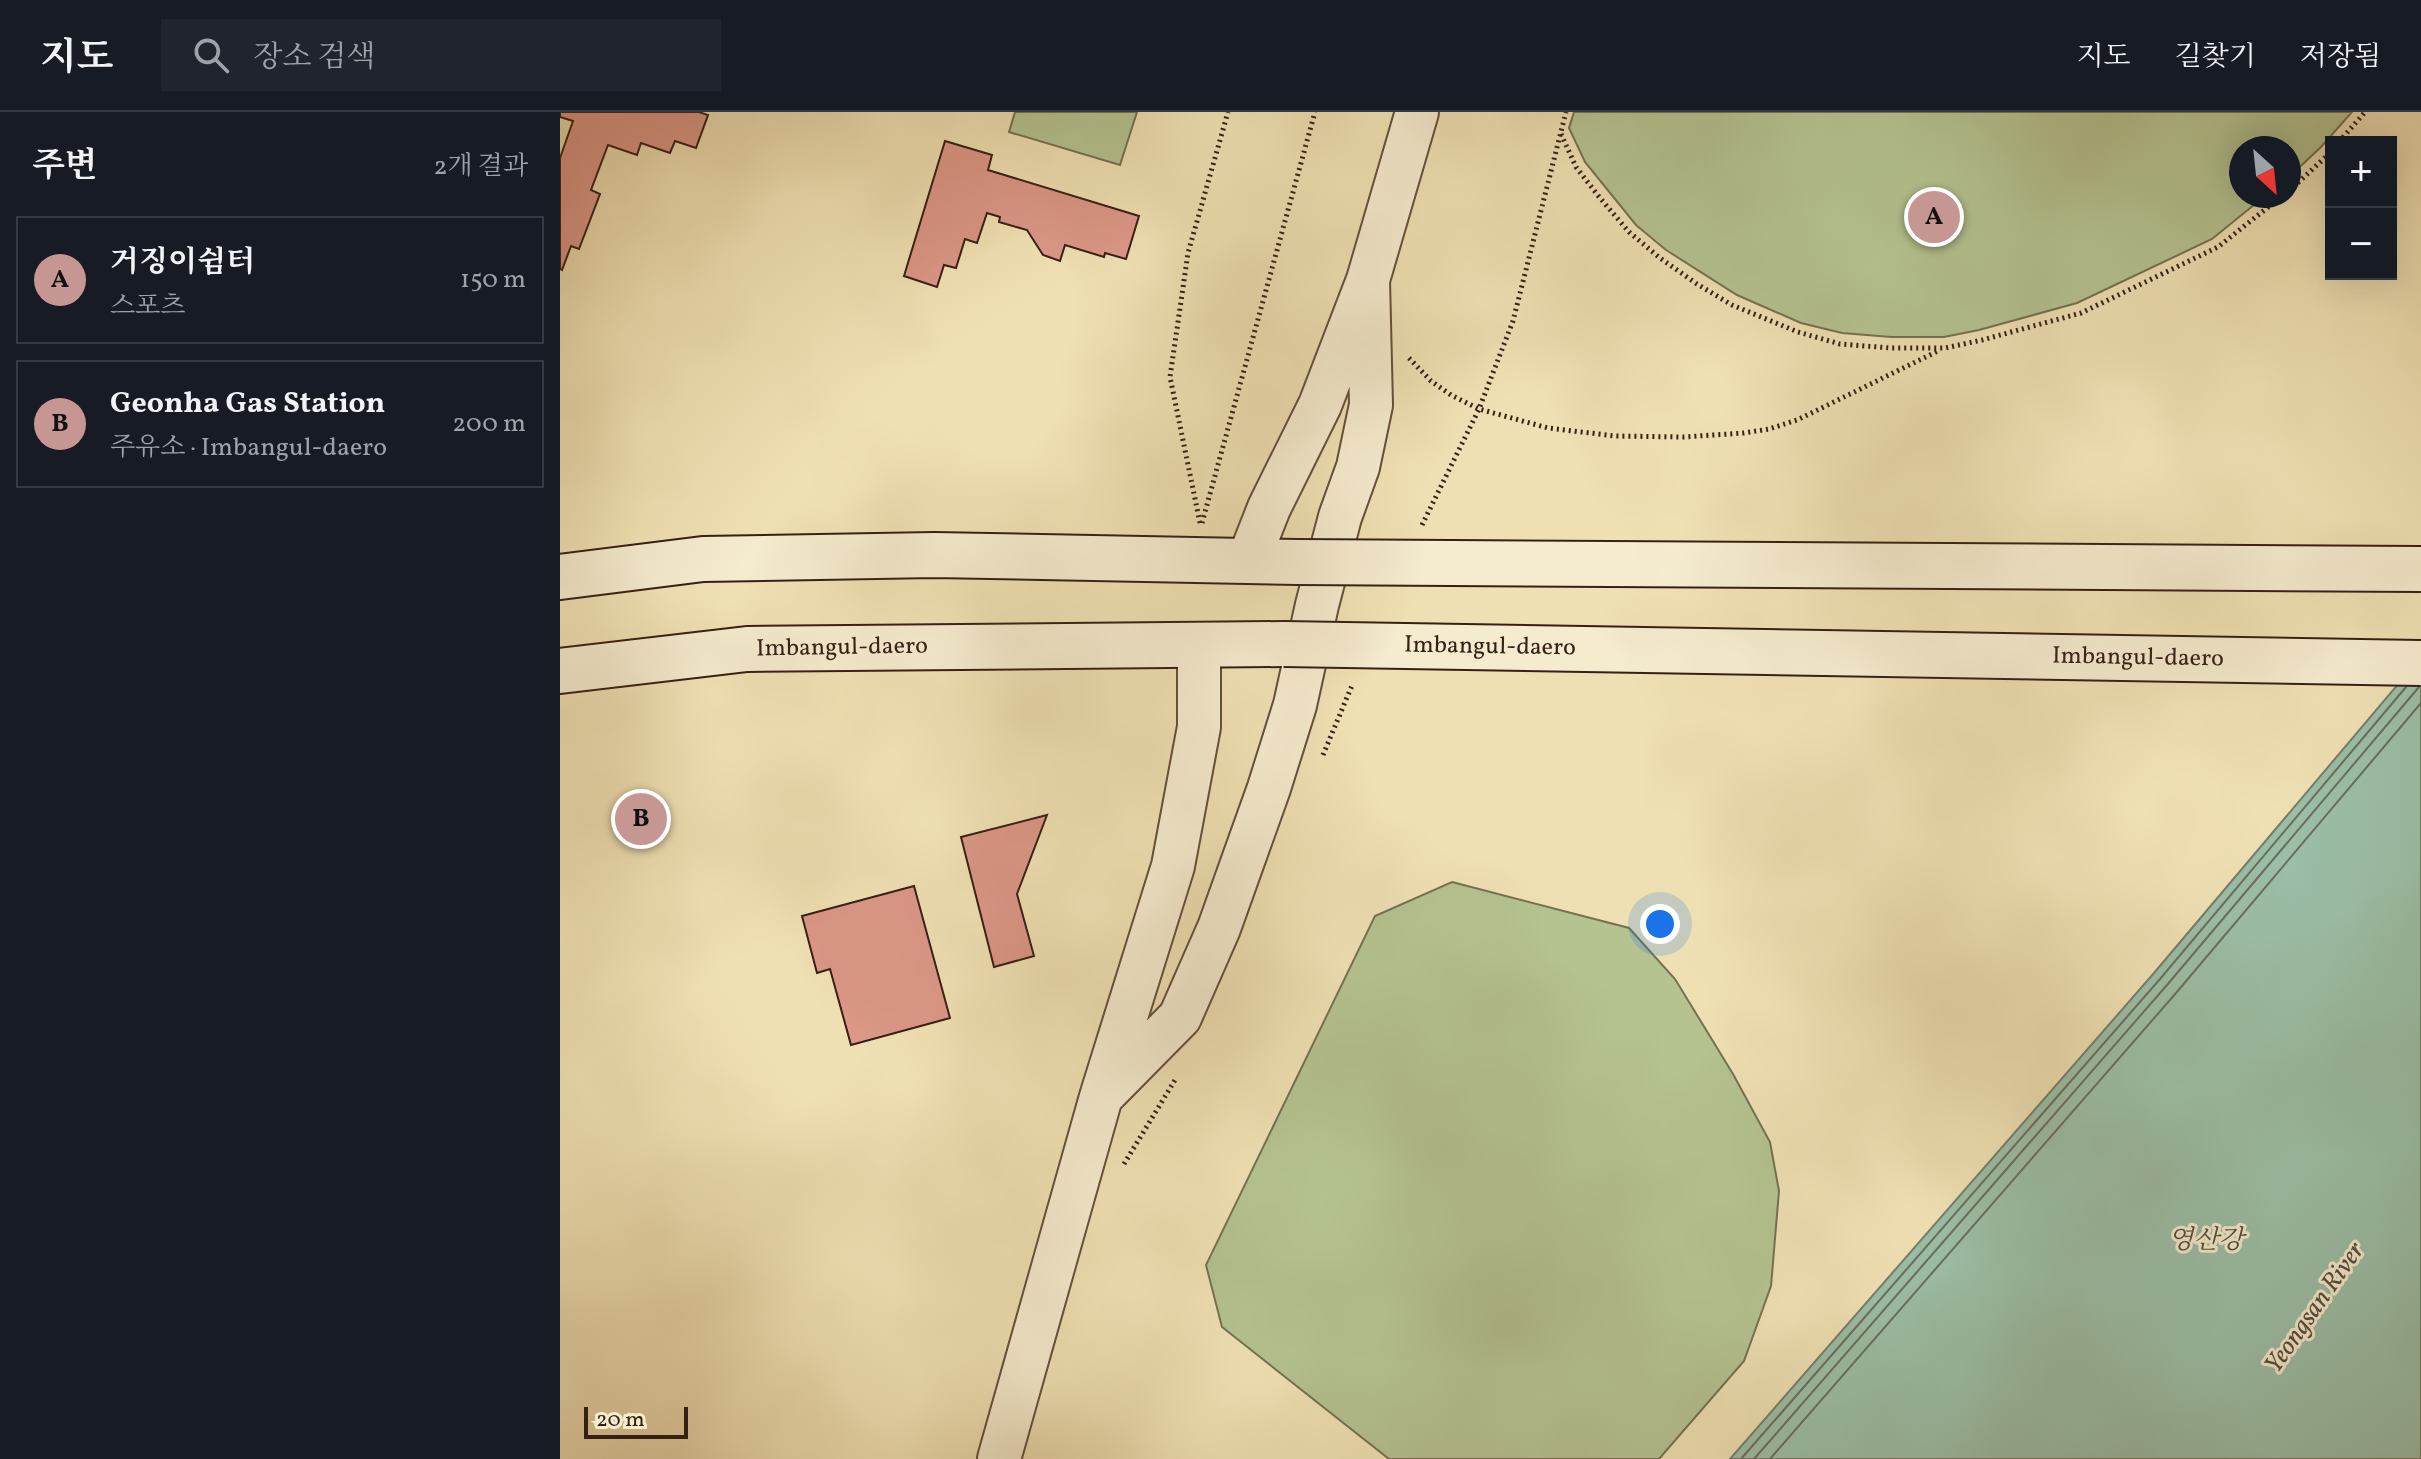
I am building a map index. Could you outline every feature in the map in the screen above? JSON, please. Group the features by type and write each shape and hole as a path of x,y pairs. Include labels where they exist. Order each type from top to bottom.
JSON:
{"main road":[{"path":"560,577 703,559 934,555 1298,562 2421,569"},
{"name":"Imbangul-daero","path":"560,671 747,649 1199,644 2421,663"}],"street":[{"path":"1249,559 1269,508 1320,405 1368,280 1417,112"},
{"path":"1101,1097 1180,1017 1219,928 1269,788 1295,705 1340,517 1358,467 1371,405 1368,280"},
{"path":"999,1459 1101,1097 1173,866 1199,727 1199,644"}],"path":[{"path":"1228,112 1188,253 1170,377 1201,527 1315,112"},
{"path":"1417,533 1479,409 1513,321 1566,112"},
{"path":"2344,136 2365,112"},
{"path":"1560,133 1576,167 1629,232 1679,272 1732,305 1798,332 1840,344 1945,348 2081,313 2218,247 2267,208"},
{"path":"2301,180 2325,158"},
{"path":"1451,395 1479,409 1548,428 1615,436 1683,437 1744,433 1797,420 1945,348"}],"shaded area":[{"path":"1015,112 1137,112 1120,165 1009,132"},
{"path":"1574,112 2352,112 2331,136 2325,136 2325,142 2301,166 2301,136 2229,136 2229,208 2250,208 2212,239 2077,303 1944,337 1842,333 1801,323 1737,295 1666,250 1636,225 1585,162 1569,128"},
{"path":"1452,882 1629,928 1675,979 1770,1142 1779,1191 1771,1286 1744,1361 1659,1459 1389,1459 1222,1327 1206,1265 1375,916"}],"water":[{"name":"영산강","path":"2421,657 2421,1459 1730,1459 2154,973"}],"building":[{"path":"560,112 699,112 708,115 696,148 675,141 670,153 641,143 637,155 608,145 591,190 600,194 579,249 571,246 562,270 560,158 573,121 560,117"},
{"path":"945,141 992,155 988,170 1139,216 1126,259 1105,253 1104,257 1065,245 1060,261 1043,255 1027,230 999,222 1000,217 987,213 977,243 965,239 956,268 944,265 937,287 904,276"},
{"path":"1047,815 1017,894 1034,956 994,967 961,837"},
{"path":"914,886 950,1018 851,1045 830,969 817,973 802,916"}],"place":[{"name":"거징이쉼터","path":"1934,217"},
{"name":"Geonha Gas Station","path":"641,819"}],"water label":[{"name":"Yeongsan River","path":"2315,1308"}]}
